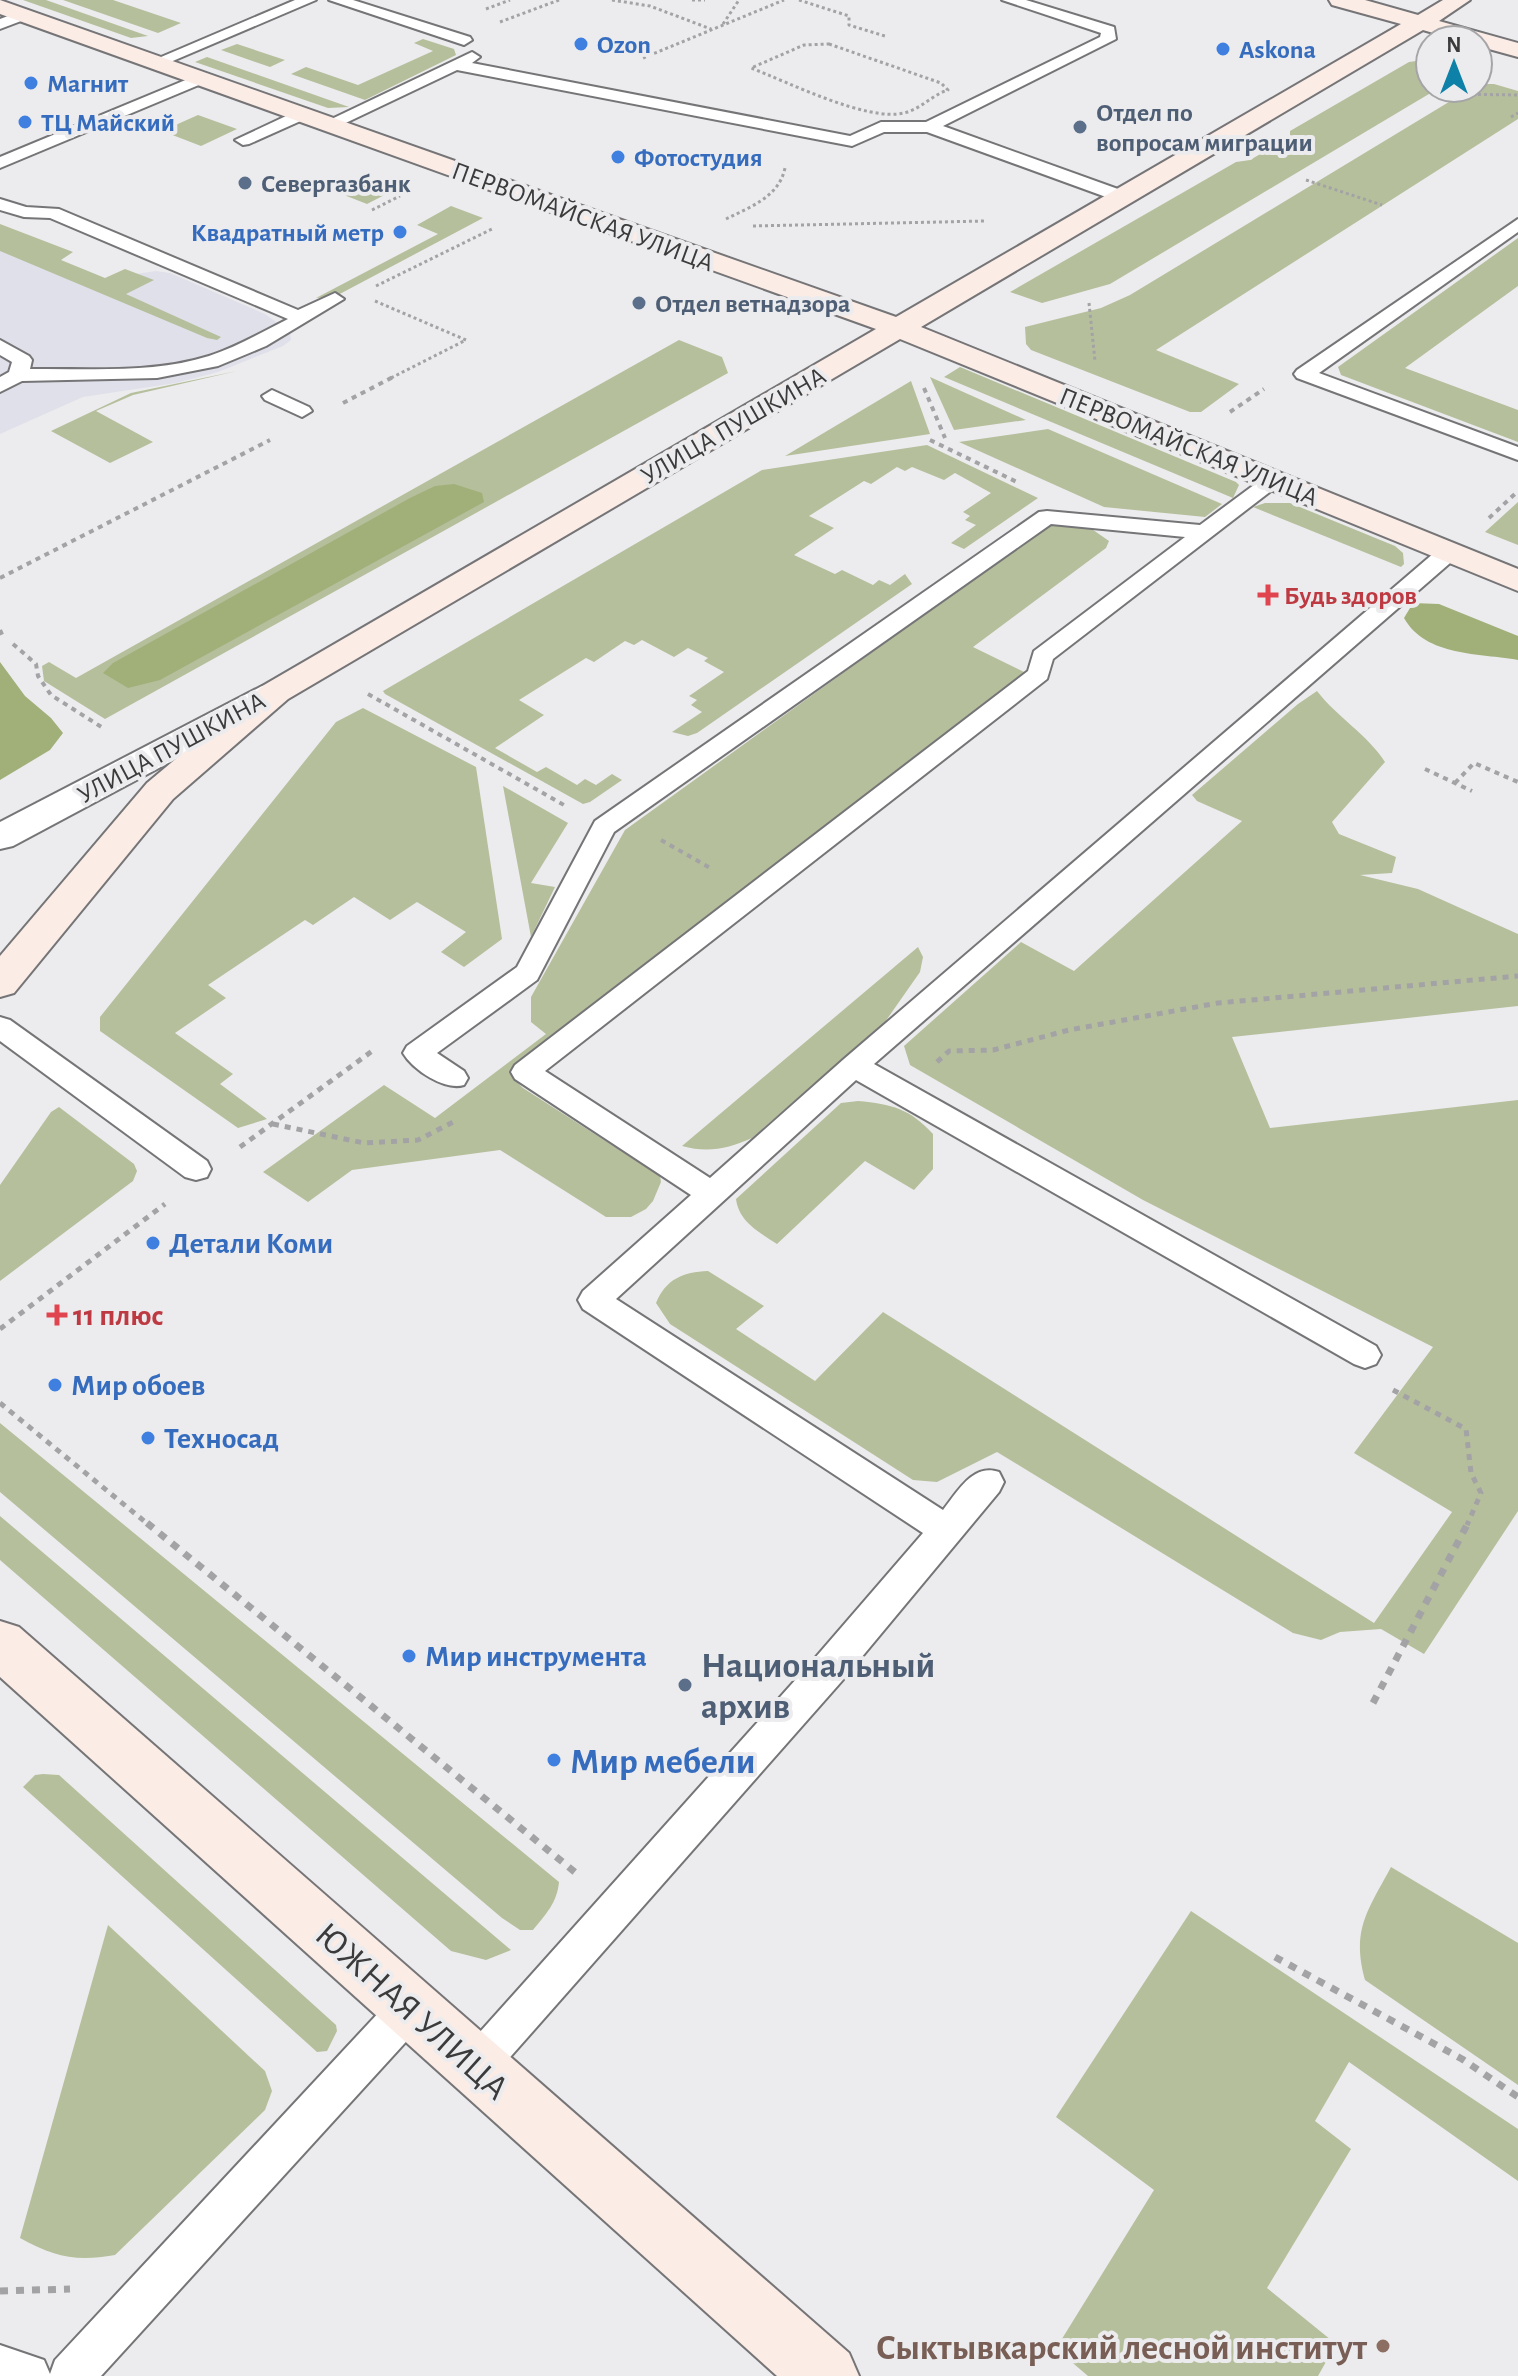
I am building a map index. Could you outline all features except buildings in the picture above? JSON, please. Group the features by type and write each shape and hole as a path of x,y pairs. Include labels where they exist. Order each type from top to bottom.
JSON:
{"street":[{"path":"1340,0 1518,50"},
{"name":"УЛИЦА ПУШКИНА","path":"0,837 276,692 1459,0"},
{"name":"ПЕРВОМАЙСКАЯ УЛИЦА","path":"0,6 130,54 156,53 200,79 899,328 1517,579"},
{"path":"0,983 160,791 276,692"},
{"name":"ЮЖНАЯ УЛИЦА","path":"0,1644 826,2376"}],"lane":[{"path":"156,53 308,0"},
{"path":"337,0 464,40"},
{"path":"929,127 1108,39 1109,30 1010,0"},
{"path":"1048,11 1070,0"},
{"path":"0,24 24,15"},
{"path":"327,125 474,56"},
{"path":"456,65 852,141 881,127 929,127 1123,197"},
{"path":"0,163 200,79"},
{"path":"243,140 299,115"},
{"path":"0,204 24,212 53,213 299,317"},
{"path":"1304,374 1518,224"},
{"path":"0,386 18,375 166,370 235,354 335,299"},
{"path":"0,346 22,360 18,375"},
{"path":"1304,374 1518,454"},
{"path":"272,396 302,411"},
{"path":"710,1193 525,1072 1039,674 1042,656 1273,480"},
{"path":"454,1078 417,1053 527,973 611,822 1047,517 1204,532"},
{"path":"946,1530 594,1300 854,1066 1449,552"},
{"path":"0,1027 196,1169"},
{"path":"854,1066 1365,1355"},
{"path":"476,2066 828,1670 987,1482"},
{"path":"71,2376 410,2008"},
{"path":"0,2367 28,2376"}],"path":[{"path":"612,0 650,6 712,29"},
{"path":"692,0 705,0"},
{"path":"722,25 739,0"},
{"path":"687,40 784,0"},
{"path":"799,0 849,16 849,25 885,36"},
{"path":"841,101 751,68 804,45 829,44 941,83 948,90"},
{"path":"1494,95 1518,95"},
{"path":"1511,117 1518,113"},
{"path":"725,220 779,187 785,177 786,164"},
{"path":"1306,180 1382,205"},
{"path":"742,227 987,221"},
{"path":"1089,303 1095,361"},
{"path":"1225,415 1284,376 1304,374"},
{"path":"923,385 945,438"},
{"path":"1488,519 1518,492"},
{"path":"0,630 4,639"},
{"path":"13,644 36,664 36,677 43,691 114,734"},
{"path":"362,691 611,822 757,894"},
{"path":"1455,783 1474,763 1518,782"},
{"path":"1425,769 1472,791"},
{"path":"902,1094 949,1051 993,1050 1069,1030 1218,1003 1518,976"},
{"path":"234,1152 384,1042"},
{"path":"272,1123 364,1143 418,1140"},
{"path":"0,1329 172,1198"},
{"path":"1365,1355 1385,1386 1466,1429 1471,1473 1481,1493 1457,1549 1373,1703"},
{"path":"0,1403 617,1907"},
{"path":"1275,1957 1462,2059 1518,2097"}],"shaded area":[{"path":"0,244 88,281 156,271 170,273 265,314 290,332 291,340 218,372 176,383 83,397 0,434"}],"green space":[{"path":"23,0 46,0 148,36 131,38"},
{"path":"63,0 113,0 181,23 158,33"},
{"path":"423,39 454,49 456,55 365,100 291,74 306,67 358,85 433,51 414,43"},
{"path":"237,44 285,60 270,67 221,50"},
{"path":"207,57 349,107 328,108 195,62"},
{"path":"1414,61 1414,103 1110,284 1042,303 1010,292 1236,162 1250,160 1290,137 1290,131"},
{"path":"1494,84 1518,91 1518,119 1156,350 1239,384 1201,412 1190,412 1031,350 1026,344 1025,327 1101,308 1130,295 1446,104 1494,104"},
{"path":"198,115 237,129 201,146 162,131"},
{"path":"377,179 400,187 367,204 344,195"},
{"path":"451,206 483,218 336,296 316,298 438,234 417,225"},
{"path":"0,224 73,252 61,260 105,278 125,269 154,280 126,294 221,337 217,340 207,338 0,251"},
{"path":"1518,238 1518,286 1405,368 1518,410 1518,442 1341,375 1338,367"},
{"path":"679,340 722,357 728,373 105,719 44,681 42,666 49,662 76,678"},
{"path":"960,367 1239,485 1233,498 944,377"},
{"path":"237,371 133,395 96,411 153,442 110,463 51,431 131,393"},
{"path":"930,377 1026,420 954,430"},
{"path":"911,381 930,434 785,456"},
{"path":"1048,429 1222,504 1205,517 1104,507 959,442"},
{"path":"927,445 1038,498 964,549 951,543 976,525 965,520 970,516 963,512 991,493 955,473 944,480 912,467 905,471 897,467 871,484 864,481 809,516 834,528 794,555 835,574 842,570 873,585 879,580 890,585 905,574 912,584 697,733 688,736 672,732 702,712 691,705 697,700 689,696 724,672 704,661 708,658 688,648 674,657 642,640 634,645 625,641 594,662 586,658 519,700 544,715 495,748 537,772 546,767 577,785 585,779 596,785 612,774 622,780 590,802 583,804 383,691 762,470"},
{"path":"454,484 482,493 484,502 160,680 128,688 103,673 113,663 410,498 435,486"},
{"path":"1518,502 1518,545 1485,532"},
{"path":"1265,503 1290,503 1395,546 1403,553 1404,564 1401,567 1253,507"},
{"path":"1051,523 1086,525 1109,541 1106,548 973,647 1026,673 517,1074 517,1082 523,1088 660,1176 661,1182 653,1201 646,1209 631,1217 606,1217 500,1150 352,1170 308,1202 263,1172 384,1085 435,1118 546,1034 531,1022 531,997 625,830"},
{"path":"1413,603 1439,604 1518,636 1518,660 1455,651 1426,640 1404,618"},
{"path":"0,662 25,696 63,733 50,750 0,780"},
{"path":"1317,691 1385,762 1332,822 1339,834 1396,857 1392,873 1360,875 1418,889 1518,934 1518,1006 1232,1037 1270,1128 1518,1100 1518,1511 1424,1654 1381,1629 1340,1632 1321,1640 1293,1633 997,1452 937,1482 913,1480 670,1324 656,1303 676,1278 708,1271 764,1306 736,1329 815,1381 883,1312 1374,1623 1452,1512 1354,1453 1433,1347 1143,1200 910,1065 904,1046 1021,942 1074,971 1242,821 1197,801 1192,795"},
{"path":"363,708 476,767 502,939 464,967 441,952 466,932 417,902 390,920 354,897 313,925 305,920 208,985 226,998 175,1033 233,1074 220,1084 267,1119 238,1128 100,1031 100,1017 336,722"},
{"path":"503,786 568,823 531,883 555,887 531,937"},
{"path":"918,947 923,957 920,972 885,1022 752,1138 717,1149 682,1146"},
{"path":"858,1101 900,1109 925,1126 933,1134 933,1169 914,1190 865,1161 777,1244 757,1231 741,1214 736,1199 841,1103"},
{"path":"59,1107 134,1164 137,1171 133,1181 0,1281 0,1185 51,1112"},
{"path":"0,1423 559,1882 553,1902 533,1930 520,1930 502,1918 0,1492"},
{"path":"0,1516 511,1950 486,1960 451,1951 0,1560"},
{"path":"35,1775 59,1775 336,2025 337,2031 327,2051 317,2052 23,1787"},
{"path":"1391,1867 1518,1943 1518,2085 1365,1980 1361,1963 1361,1934 1369,1908"},
{"path":"1191,1911 1518,2129 1518,2181 1349,2062 1315,2121 1351,2149 1267,2288 1336,2344 1318,2376 1088,2376 1061,2353 1060,2342 1154,2190 1056,2117"},
{"path":"108,1925 265,2071 272,2091 265,2110 115,2255 77,2258 55,2254 20,2238"}],"place":[{"name":"Ozon","path":"581,44"},
{"name":"Askona","path":"1223,49"},
{"name":"Магнит","path":"31,83"},
{"name":"ТЦ Майский","path":"25,122"},
{"name":"Отдел по вопросам миграции","path":"1080,127"},
{"name":"Фотостудия","path":"618,157"},
{"name":"Севергазбанк","path":"245,183"},
{"name":"Квадратный метр","path":"400,232"},
{"name":"Отдел ветнадзора","path":"639,303"},
{"name":"Будь здоров","path":"1268,595"},
{"name":"Детали Коми","path":"153,1243"},
{"name":"11 плюс","path":"57,1315"},
{"name":"Мир обоев","path":"55,1385"},
{"name":"Техносад","path":"148,1438"},
{"name":"Мир инструмента","path":"409,1656"},
{"name":"Национальный архив","path":"685,1685"},
{"name":"Мир мебели","path":"554,1760"},
{"name":"Сыктывкарский лесной институт","path":"1383,2346"}]}
